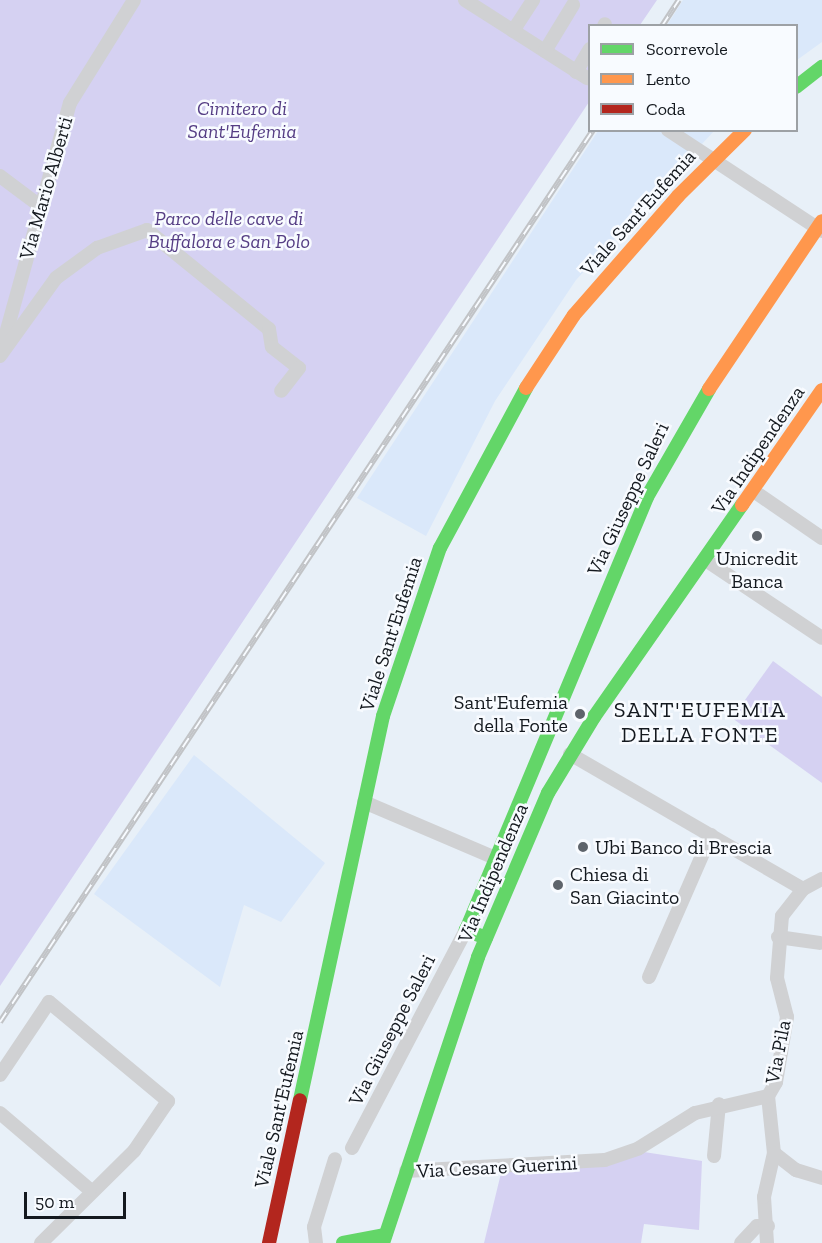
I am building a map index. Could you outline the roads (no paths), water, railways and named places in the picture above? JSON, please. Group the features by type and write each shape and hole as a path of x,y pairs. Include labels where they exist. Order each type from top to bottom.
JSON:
{"street":[{"name":"Via Mario Alberti","path":"0,356 70,103 134,0"},
{"path":"465,0 582,75 588,56"},
{"path":"513,31 533,0"},
{"path":"544,51 573,5"},
{"path":"798,85 822,67"},
{"path":"671,132 821,227"},
{"name":"Viale Sant'Eufemia","path":"269,1243 364,802 412,621 471,485 574,315 712,160 743,132"},
{"path":"0,176 40,206"},
{"name":"Via Giuseppe Saleri","path":"352,1148 466,930 647,497 679,433 821,227"},
{"name":"Via Mario Alberti","path":"0,356 56,278 97,248 147,230 269,329 272,347 298,368 281,391"},
{"name":"Via Indipendenza","path":"343,1243 384,1239 486,938 549,793 570,754 755,492 822,390"},
{"path":"755,492 822,538"},
{"path":"706,561 822,638"},
{"path":"570,754 803,889"},
{"path":"528,784 549,793"},
{"path":"364,802 495,858"},
{"path":"649,977 711,835"},
{"name":"Via Pila","path":"768,1096 787,1017 777,978 778,937 787,905 803,889 822,879"},
{"path":"466,930 486,938"},
{"path":"778,937 820,943"},
{"path":"0,1075 49,1002 168,1101 134,1151 90,1190 41,1243"},
{"path":"766,1243 768,1226 764,1197 774,1153 768,1096"},
{"name":"Via Cesare Guerini","path":"406,1171 605,1160 639,1148 718,1104 768,1096"},
{"path":"714,1156 718,1104"},
{"path":"0,1113 90,1190"},
{"path":"774,1153 796,1170 822,1179"},
{"path":"316,1243 314,1227 335,1159"},
{"path":"741,1243 757,1226 768,1226"}],"railway":[{"path":"663,24 679,0"},
{"path":"0,1022 592,132"}],"place":[{"name":"Unicredit Banca","path":"757,536"},
{"name":"Sant'Eufemia della Fonte","path":"580,714"},
{"name":"Ubi Banco di Brescia","path":"583,847"},
{"name":"Chiesa di San Giacinto","path":"558,885"}],"district":[{"name":"SANT'EUFEMIA DELLA FONTE","path":"700,722"}],"park label":[{"name":"Cimitero di Sant'Eufemia","path":"242,120"},
{"name":"Parco delle cave di Buffalora e San Polo","path":"229,230"}]}
